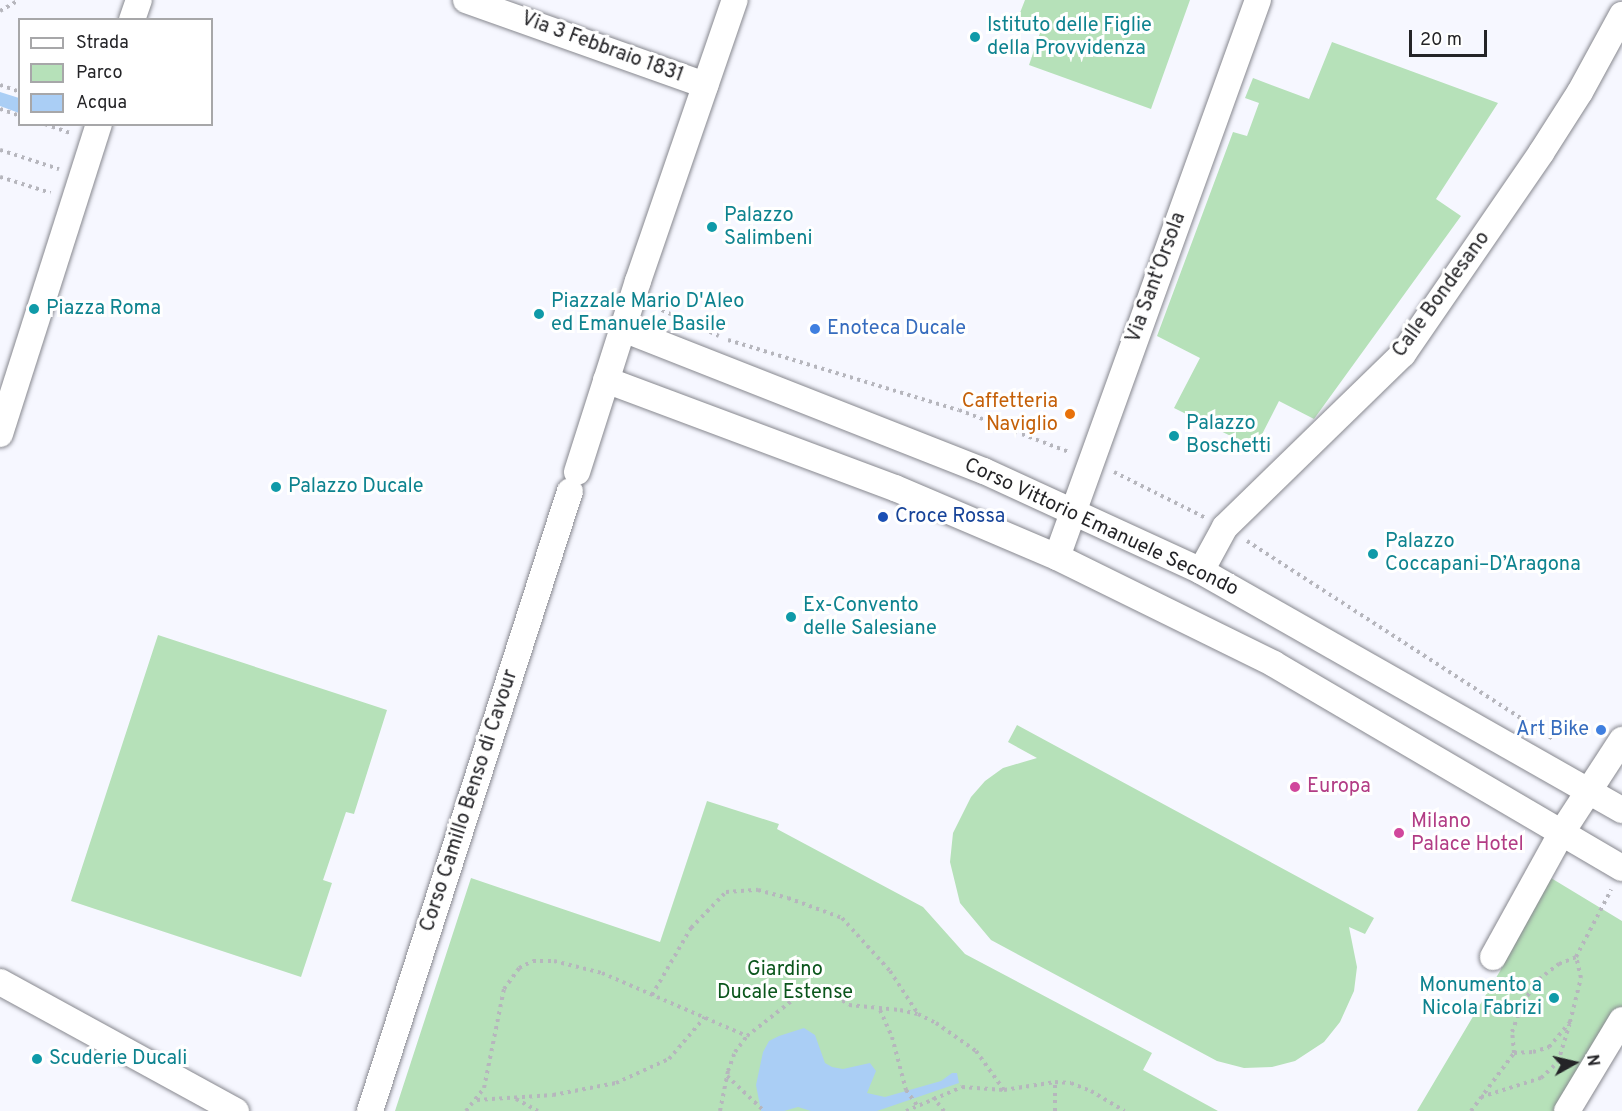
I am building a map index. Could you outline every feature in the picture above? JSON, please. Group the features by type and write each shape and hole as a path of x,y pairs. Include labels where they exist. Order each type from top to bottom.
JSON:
{"street":[{"path":"133,18 139,0"},
{"name":"Via 3 Febbraio 1831","path":"466,0 705,85"},
{"name":"Corso Camillo Benso di Cavour","path":"370,1111 606,380 735,0"},
{"name":"Via Sant'Orsola","path":"1057,557 1258,0"},
{"name":"Calle Bondesano","path":"1201,571 1225,527 1403,354 1541,153 1580,92 1622,15"},
{"path":"0,434 98,126"},
{"name":"Corso Vittorio Emanuele Secondo","path":"623,329 984,471 1201,571 1622,810"},
{"path":"606,380 895,488 1057,557 1274,664 1562,832 1619,874"},
{"path":"1493,957 1562,832 1622,740"},
{"path":"0,982 236,1111"},
{"path":"1567,1111 1622,1020"}],"path":[{"path":"0,11 19,0"},
{"path":"0,86 18,91"},
{"path":"0,109 18,115"},
{"path":"0,150 79,189"},
{"path":"0,177 79,189"},
{"path":"1471,1111 1514,1053 1512,1032 1523,1002 1539,979 1559,964 1576,957 1619,874"},
{"path":"652,995 691,928 726,892 758,890 788,898 842,918 890,971 918,1014"},
{"path":"1480,1097 1541,1078 1558,1062 1581,978 1576,957"},
{"path":"468,1110 484,1088 504,989 519,968 533,961 554,961 602,973 747,1036"},
{"path":"720,1111 727,1076 735,1052 747,1036 794,999 820,990 830,992 849,1005 918,1014 957,1036 976,1051 1004,1090"},
{"path":"880,1010 892,1037 906,1090 917,1105"},
{"path":"477,1100 553,1095 616,1083 669,1059 705,1017"},
{"path":"1514,1053 1533,1052 1549,1047 1570,1022"},
{"path":"727,1076 763,1110"},
{"path":"1055,1082 1055,1111"},
{"path":"906,1111 933,1097 962,1087 1004,1090 1055,1082 1071,1083 1091,1091 1124,1111"},
{"path":"933,1097 944,1111"},
{"path":"515,1099 537,1111"}],"green space":[{"path":"1025,0 1190,0 1151,109 1029,65 1040,33 1016,23"},
{"path":"1332,42 1498,103 1436,199 1461,216 1314,419 1279,401 1255,448 1174,408 1200,358 1157,336 1233,132 1247,136 1259,103 1245,98 1253,78 1309,99"},
{"path":"158,635 387,710 354,814 346,812 323,880 332,883 301,977 71,901"},
{"path":"1017,725 1374,918 1365,934 1349,927 1357,967 1354,991 1340,1022 1324,1042 1295,1061 1272,1067 1244,1068 1217,1061 991,940 960,903 950,862 953,833 971,797 985,781 1003,768 1037,758 1008,742"},
{"name":"Giardino Ducale Estense","path":"707,801 779,824 777,829 923,907 965,954 1152,1053 1143,1070 1218,1111 395,1111 471,878 660,942"},
{"path":"1551,878 1622,921 1622,1006 1559,1111 1417,1111 1500,971"}],"water":[{"path":"0,92 18,98 18,113 0,106"},
{"path":"804,1028 815,1035 825,1063 832,1067 843,1069 870,1063 876,1071 867,1093 885,1097 941,1081 952,1073 957,1073 959,1083 877,1111 811,1111 798,1107 784,1111 761,1111 756,1085 763,1052 769,1041"}],"place":[{"name":"Istituto delle Figlie della Provvidenza","path":"975,37"},
{"name":"Palazzo Salimbeni","path":"712,227"},
{"name":"Piazza Roma","path":"34,309"},
{"name":"Piazzale Mario D'Aleo ed Emanuele Basile","path":"539,314"},
{"name":"Enoteca Ducale","path":"815,329"},
{"name":"Caffetteria Naviglio","path":"1070,414"},
{"name":"Palazzo Boschetti","path":"1174,436"},
{"name":"Palazzo Ducale","path":"276,487"},
{"name":"Croce Rossa","path":"883,517"},
{"name":"Palazzo Coccapani–D’Aragona","path":"1373,554"},
{"name":"Ex-Convento delle Salesiane","path":"791,617"},
{"name":"Art Bike","path":"1601,730"},
{"name":"Europa","path":"1295,787"},
{"name":"Milano Palace Hotel","path":"1399,833"},
{"name":"Monumento a Nicola Fabrizi","path":"1554,998"},
{"name":"Scuderie Ducali","path":"37,1059"}]}
